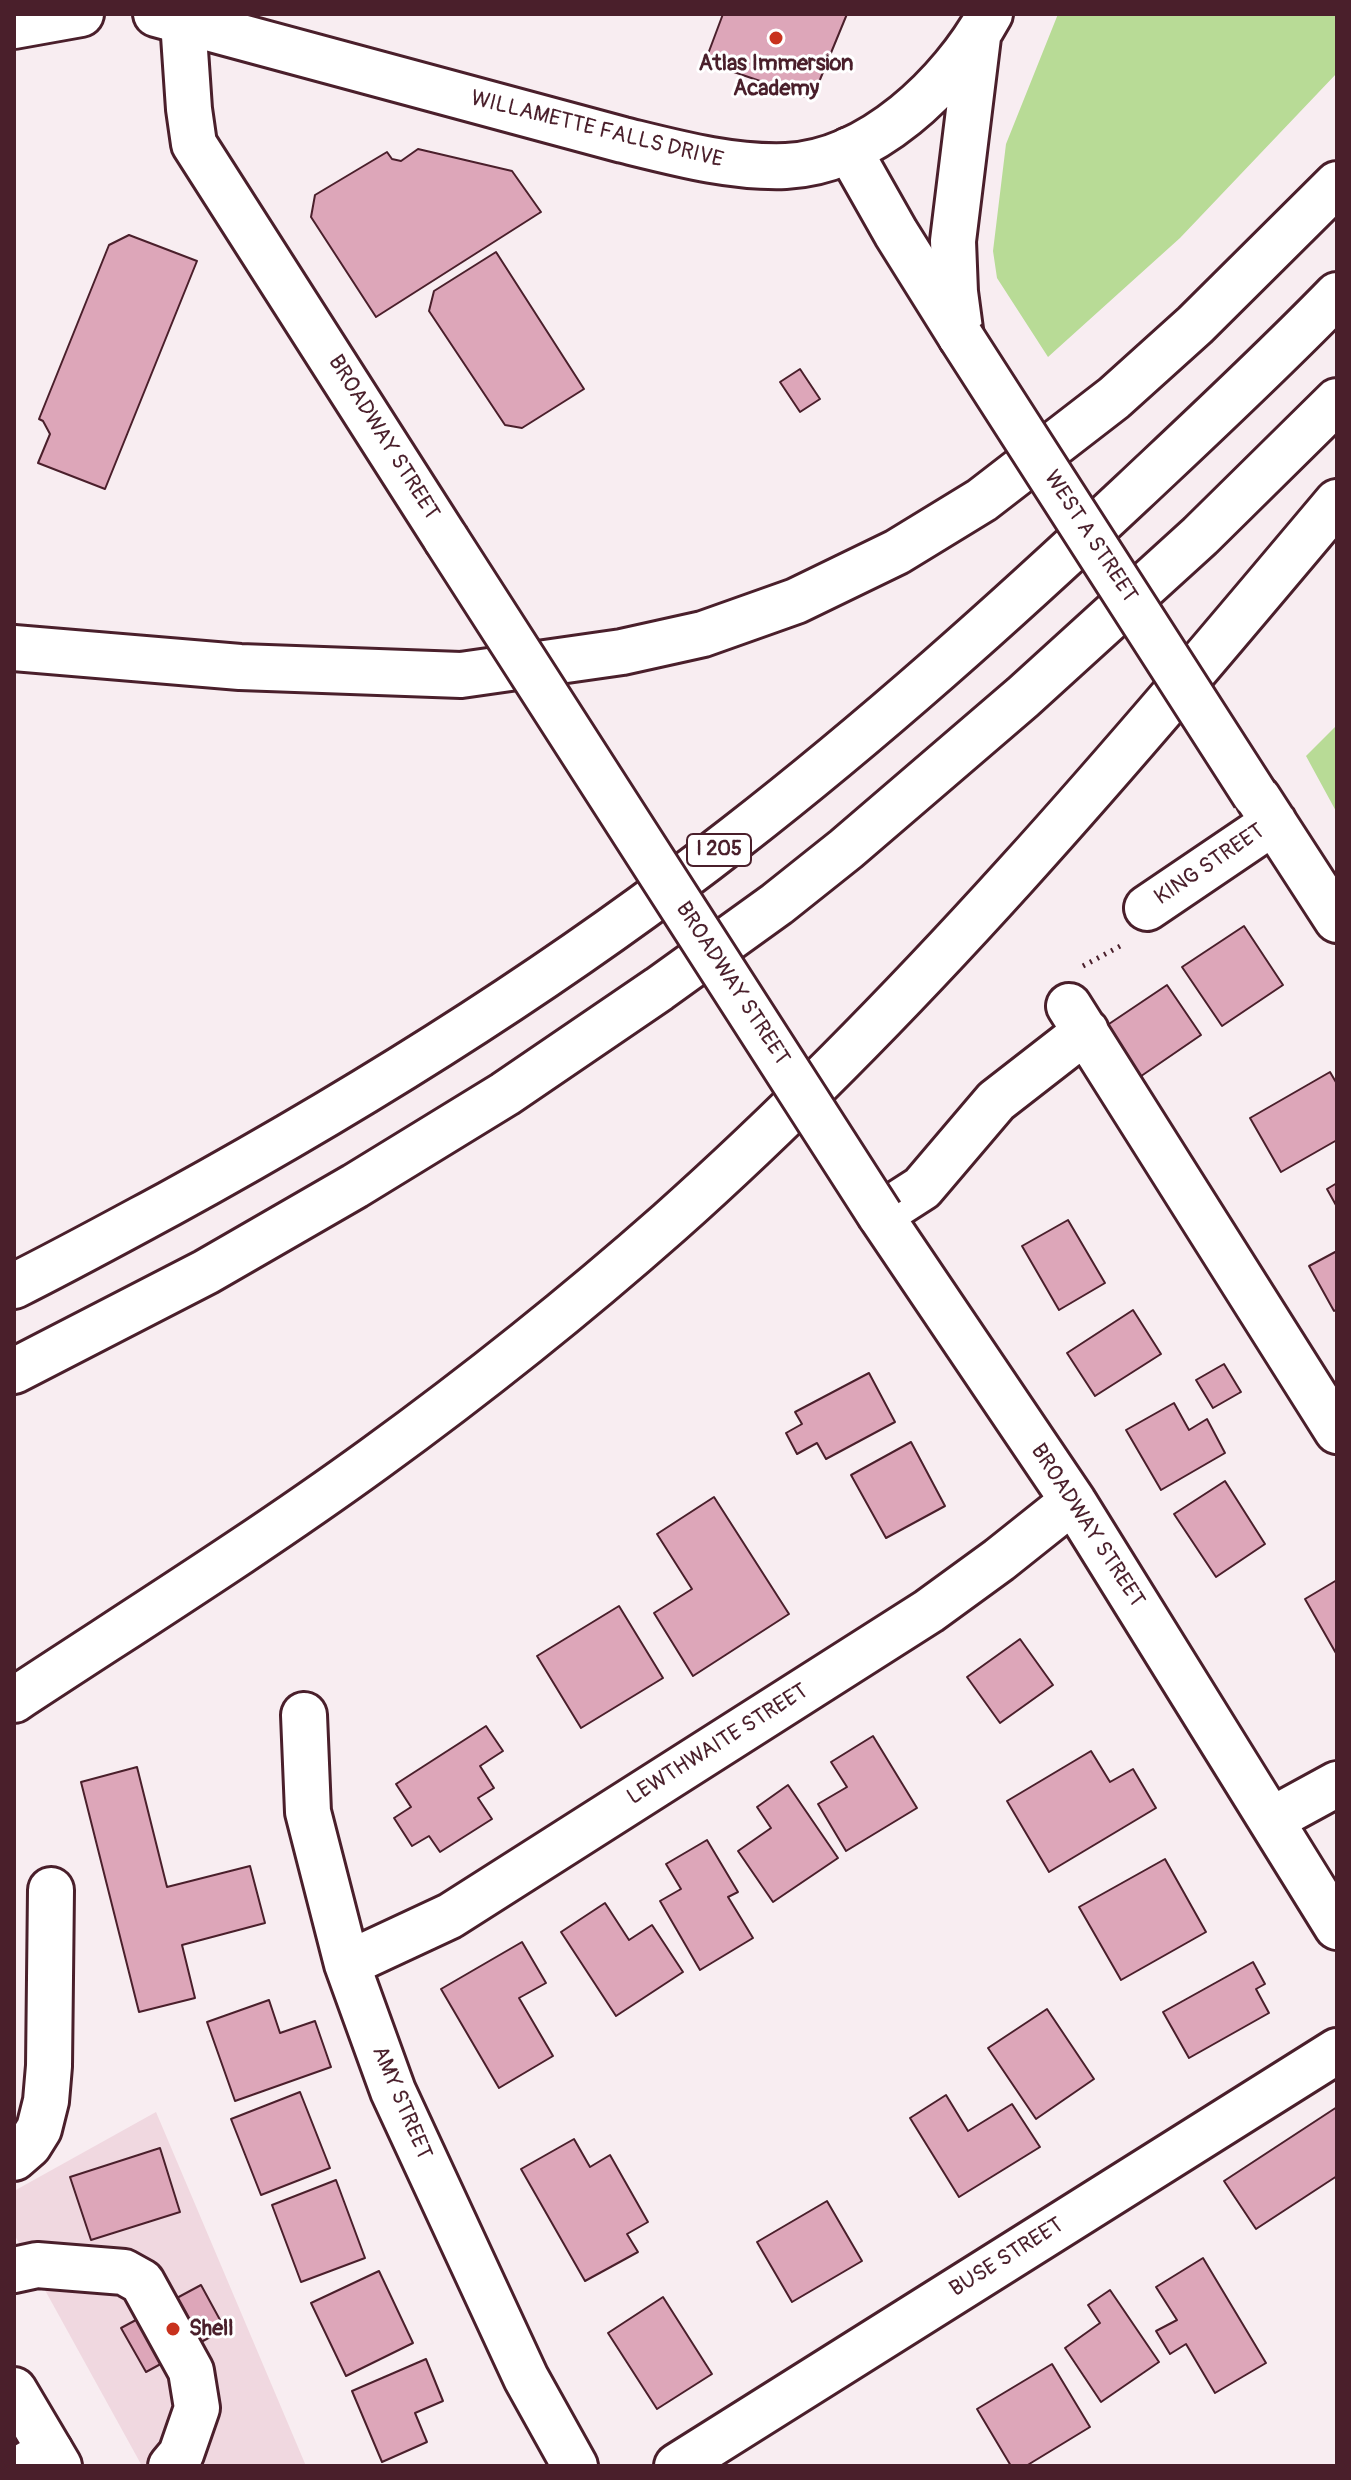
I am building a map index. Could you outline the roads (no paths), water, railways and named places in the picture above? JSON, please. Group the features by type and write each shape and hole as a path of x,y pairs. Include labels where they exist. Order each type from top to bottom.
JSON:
{"main road":[{"path":"14,26 81,14"},
{"name":"WILLAMETTE FALLS DRIVE","path":"170,18 244,26 595,133 665,150 756,166 789,166 818,161 849,150 877,134 939,85 984,25"},
{"name":"BROADWAY STREET","path":"170,18 194,144 880,1215 1073,1501 1337,1927"},
{"path":"961,337 953,241 984,25"},
{"name":"WEST A STREET","path":"849,150 961,337 1337,920"},
{"path":"14,648 240,667 461,675 622,652 703,634 796,601 897,552 982,500 1114,398 1195,325 1337,184"},
{"name":"I 205","path":"14,1286 284,1141 418,1058 574,955 734,839 858,739 1022,597 1275,359 1337,295"},
{"path":"14,1371 206,1272 355,1186 505,1094 777,904 1023,697 1200,536 1337,401"},
{"path":"14,1700 373,1460 574,1305 668,1224 852,1050 969,925 1110,769 1337,502"},
{"name":"KING STREET","path":"1138,925 1265,809"},
{"path":"880,1215 922,1188 996,1101 1078,1018 1337,1431"},
{"name":"LEWTHWAITE STREET","path":"347,1964 450,1916 929,1611 1073,1501"},
{"name":"AMY STREET","path":"304,1715 308,1812 347,1964 393,2091 526,2378 575,2466"},
{"path":"1271,1820 1337,1784"},
{"path":"14,2158 29,2145 39,2129 46,2101 51,1890"},
{"name":"BUSE STREET","path":"677,2466 1337,2051"},
{"path":"14,2270 37,2265 124,2272 142,2282 191,2371 197,2408 181,2454 171,2466"},
{"path":"14,2390 44,2461"}],"place":[{"name":"Atlas Immersion Academy","path":"776,38"},
{"name":"Shell","path":"173,2329"}]}
